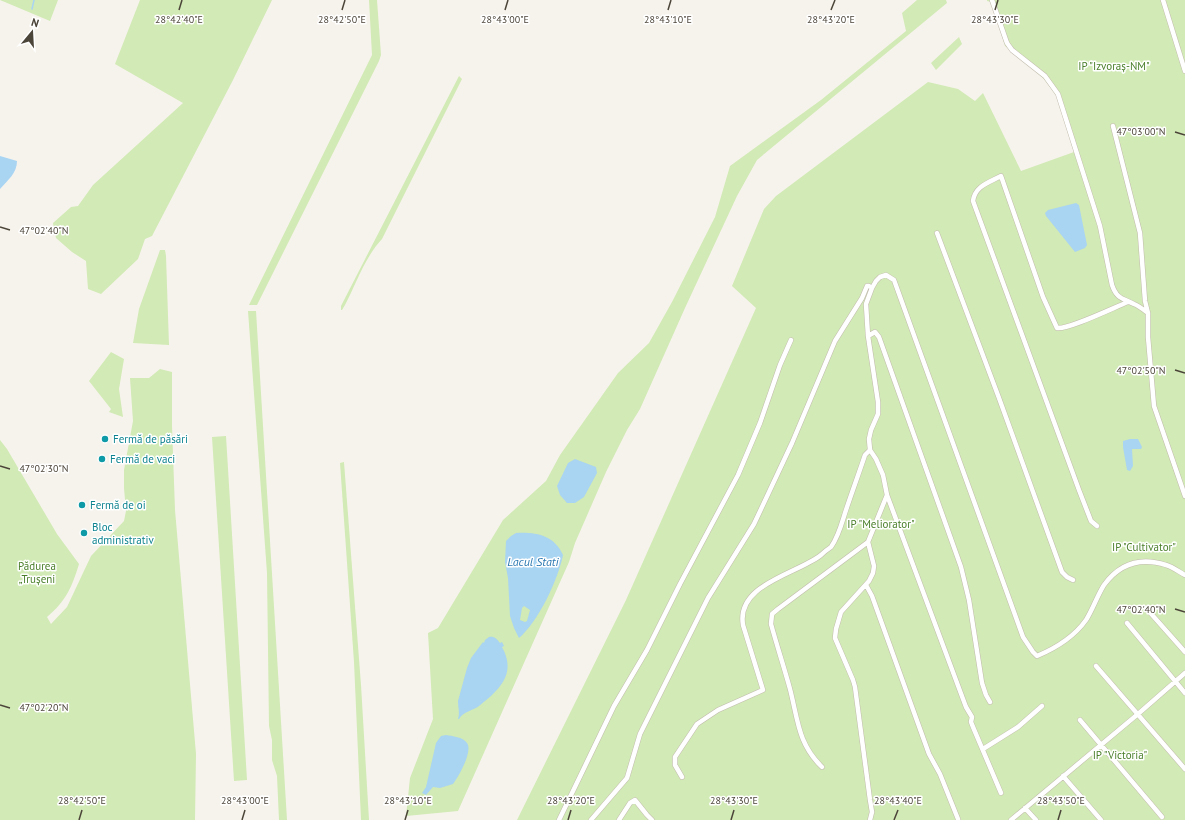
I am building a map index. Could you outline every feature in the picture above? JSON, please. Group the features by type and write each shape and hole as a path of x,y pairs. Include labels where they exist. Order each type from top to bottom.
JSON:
{"street":[{"path":"992,0 1007,43 1012,50 1045,76 1058,94 1100,226 1112,285 1118,297 1140,307 1148,313"},
{"path":"1163,0 1185,71"},
{"path":"1113,126 1140,233 1145,301 1148,313 1148,337 1154,406 1185,496"},
{"path":"1097,526 1091,521 973,201 974,193 978,189 1001,176 1056,328 1059,329 1071,325 1114,309 1128,302"},
{"path":"936,233 999,398 1062,572 1073,580"},
{"path":"1001,793 971,722 972,717 966,707 888,494 883,475 870,450 869,439 878,414 878,402 868,336 866,304 872,288 880,277 886,275 894,280 1020,630 1032,652 1037,656 1068,639 1087,619 1104,585 1120,568 1130,563 1143,560 1167,565 1185,575"},
{"path":"591,820 627,778 640,734 708,598 754,524 792,443 835,341 862,298 867,286 872,288"},
{"path":"868,336 876,332 879,337 961,567 969,600 982,683 990,702"},
{"path":"560,820 614,706 647,650 680,584 738,476 760,423 780,365 791,340"},
{"path":"682,777 674,765 675,756 697,724 718,710 763,690 743,625 741,616 744,605 750,597 768,582 820,556 831,547 839,532 865,455 870,450"},
{"path":"822,767 806,748 800,732 790,690 770,624 772,614 868,542 888,494"},
{"path":"868,542 874,566 873,573 866,585 841,612 835,638 855,687 872,812 870,820"},
{"path":"866,585 872,596 929,754 940,774 958,819"},
{"path":"1146,608 1185,652"},
{"path":"1127,623 1185,693"},
{"path":"1096,666 1185,769"},
{"path":"1011,820 1138,714 1185,672"},
{"path":"983,749 1018,727 1042,706"},
{"path":"1080,720 1162,817"},
{"path":"1063,776 1101,820"},
{"path":"620,820 630,804 635,800 646,815 652,820"},
{"path":"1025,808 1036,820"}],"green space":[{"path":"0,0 58,0 50,21"},
{"path":"140,0 272,0 233,80 152,236 145,239 138,259 101,294 88,289 86,261 72,252 56,238 53,223 71,207 78,206 93,185 183,103 115,64"},
{"path":"369,0 377,0 381,55 379,61 257,305 249,305 372,55"},
{"path":"917,0 946,0 947,3 757,160 737,196 640,409 627,430 606,472 575,543 569,562 458,811 406,816 410,778 433,719 428,633 438,628 503,520 546,481 560,455 618,373 649,343 672,302 715,217 730,166 821,100 906,31 902,13"},
{"name":"IP \"Meliorator\"","path":"987,0 1185,0 1185,820 517,820 626,600 756,308 732,286 764,209 776,196 928,82 958,89 975,101 983,93 1021,171 1074,152 1056,95 1043,78 1005,46 992,2"},
{"path":"959,37 962,44 936,70 931,63"},
{"path":"459,76 462,79 382,239 366,262 345,305 341,310 341,306"},
{"path":"160,250 165,250 166,256 169,345 133,343 139,309"},
{"path":"248,311 256,311 287,820 279,820 277,776 272,760 272,740 269,726 267,573"},
{"path":"111,352 124,359 119,389 123,417 109,412 111,409 89,381"},
{"name":"Pădurea „Trușeni","path":"160,369 172,372 175,510 196,754 195,820 0,820 0,440 7,449 57,534 79,564 68,593 54,611 47,617 51,624 67,607 91,556 124,521 126,511 124,470 133,421 130,378 149,378"},
{"path":"226,436 247,780 234,781 212,437"},
{"path":"344,462 361,685 369,820 361,820 354,662 340,463"}],"water":[{"path":"0,156 17,161 17,165 14,173 0,189"},
{"path":"1076,203 1079,205 1087,245 1085,248 1075,252 1045,213 1048,210"},
{"path":"1138,439 1142,447 1141,449 1132,449 1133,466 1130,471 1127,470 1123,441"},
{"path":"575,459 596,467 597,473 584,497 575,503 567,503 560,495 557,486 568,463"},
{"name":"Lacul Stati","path":"516,533 531,533 544,536 555,543 563,555 557,576 546,600 533,622 519,638 510,616 508,578 505,562 506,541","holes":["524,606 530,610 527,621 525,622 520,620 522,608"]},
{"path":"489,637 495,638 500,643 502,642 504,646 502,647 507,661 507,673 501,685 491,696 479,706 458,719 458,701 467,668 471,658 483,642 484,643"},
{"path":"446,735 463,739 467,743 467,757 462,770 453,784 440,788 433,787 426,795 422,793 426,787 436,743 441,736"}],"waterway":[{"path":"32,9 34,0"}],"place":[{"name":"Fermă de păsări","path":"105,439"},
{"name":"Fermă de vaci","path":"102,459"},
{"name":"Fermă de oi","path":"82,505"},
{"name":"Bloc administrativ","path":"84,533"}],"park label":[{"name":"IP \"Izvoraș-NM\"","path":"1114,66"},
{"name":"IP \"Cultivator\"","path":"1144,547"},
{"name":"IP \"Victoria\"","path":"1120,755"}]}
